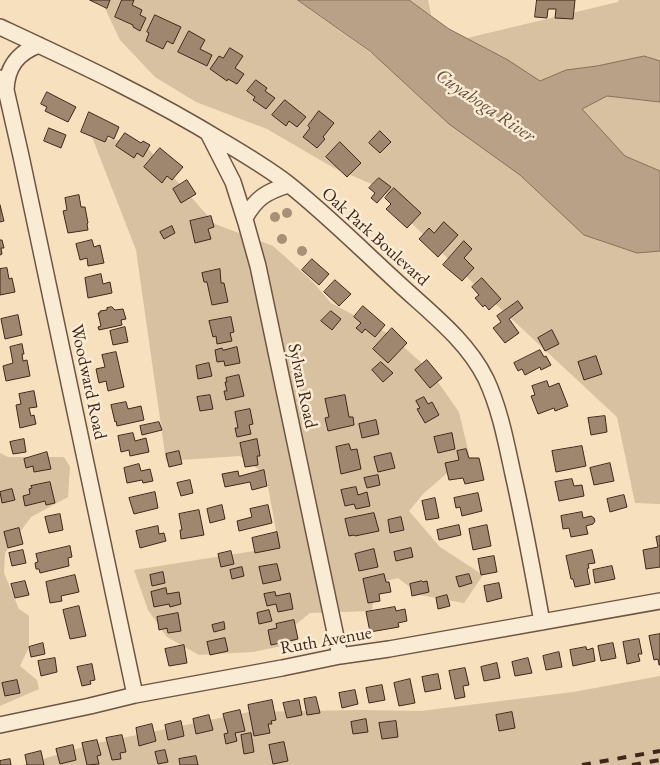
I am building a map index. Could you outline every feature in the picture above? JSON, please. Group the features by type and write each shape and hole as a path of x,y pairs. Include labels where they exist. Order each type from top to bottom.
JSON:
{"street":[{"name":"Oak Park Boulevard","path":"0,27 154,101 264,166 288,185 446,327 468,350 485,377 494,398 507,444 542,622"},
{"path":"3,84 18,57 25,51 39,45"},
{"name":"Woodward Road","path":"3,84 23,165 135,695"},
{"name":"Sylvan Road","path":"208,132 233,182 258,266 340,656"},
{"path":"244,218 252,204 264,194 288,185"},
{"name":"Ruth Avenue","path":"0,725 135,695 340,656 660,601"}],"shaded area":[{"path":"98,0 298,0 379,59 618,2 619,0 660,0 660,504 635,503 617,417 474,284 393,205 381,188 334,168 267,129 196,102 155,77 120,40 104,6"},
{"path":"409,0 428,0 431,15"},
{"path":"92,137 143,143 215,224 273,246 312,281 331,303 389,334 424,365 440,385 459,412 469,454 423,494 409,511 440,547 483,575 464,603 420,595 398,578 375,584 372,611 310,613 294,626 296,643 253,652 199,655 167,637 148,610 134,570 254,551 276,531 266,475 240,456 166,461 136,250"},
{"path":"0,453 8,457 64,457 70,467 68,497 31,517 5,553 4,573 19,609 29,616 29,647 20,666 37,680 39,689 0,706"},
{"path":"660,676 660,765 23,765 93,744 249,712 421,711 573,692"}],"water":[{"name":"Cuyahoga River","path":"298,0 409,0 449,29 508,60 540,81 566,70 597,66 644,56 660,61 660,102 607,96 582,109 625,156 660,171 660,251 637,253 584,235 520,175 449,124 371,52"}],"building":[{"path":"90,0 110,0 107,8"},
{"path":"122,0 134,0 132,5 142,10 140,15 146,18 140,31 133,27 133,25 115,17"},
{"path":"537,0 575,0 573,19 555,18 556,9 548,9 547,18 535,17"},
{"path":"155,15 181,27 173,44 167,41 163,49 146,41 149,33 147,32"},
{"path":"189,31 205,40 200,49 212,55 207,66 178,52"},
{"path":"230,48 243,56 235,68 244,74 237,84 228,79 227,81 210,69 219,56 223,58"},
{"path":"256,80 267,88 265,91 275,98 266,109 253,100 255,97 247,91"},
{"path":"47,92 76,107 68,122 45,111 47,107 41,104"},
{"path":"285,100 306,117 297,127 289,121 286,126 272,115"},
{"path":"319,111 334,123 323,137 325,139 317,148 303,137 310,128 308,126"},
{"path":"89,112 119,127 114,139 108,136 105,142 81,132"},
{"path":"49,128 66,135 61,148 44,141"},
{"path":"380,131 391,142 380,153 369,143"},
{"path":"125,133 141,143 143,141 150,145 143,157 137,153 134,158 116,146"},
{"path":"340,142 361,163 347,177 326,157"},
{"path":"160,148 183,167 172,180 167,176 162,183 144,167"},
{"path":"379,178 391,187 377,203 371,198 375,193 369,188"},
{"path":"187,180 196,194 181,203 173,189"},
{"path":"394,188 421,213 407,228 386,209 391,204 385,198"},
{"path":"79,195 81,207 85,207 88,230 68,233 63,211 67,210 65,198"},
{"path":"0,205 4,221 0,222"},
{"path":"211,216 214,227 208,229 211,239 195,243 190,221"},
{"path":"444,222 458,235 438,257 419,239 429,228 434,233"},
{"path":"172,226 175,233 164,239 160,232"},
{"path":"0,240 2,240 4,248 1,248 2,254 0,255"},
{"path":"92,240 94,247 100,245 104,263 88,266 87,258 80,260 76,244"},
{"path":"464,241 472,249 464,258 474,268 462,281 443,265"},
{"path":"312,259 329,274 319,285 302,270"},
{"path":"7,268 9,279 12,278 15,292 0,295 0,269"},
{"path":"220,269 221,283 224,283 228,302 212,305 207,282 204,282 202,273"},
{"path":"101,274 103,284 110,282 112,293 88,298 85,278"},
{"path":"482,278 501,299 489,310 485,305 483,307 475,298 479,295 472,287"},
{"path":"335,280 351,294 339,306 324,292"},
{"path":"518,301 523,308 509,319 519,333 505,343 493,328 501,322 497,316"},
{"path":"363,306 385,325 375,337 365,329 362,333 356,328 361,323 354,317"},
{"path":"112,307 115,310 123,309 126,319 121,320 122,325 99,330 98,327 101,326 98,313"},
{"path":"331,311 341,319 332,330 321,321"},
{"path":"18,315 22,335 5,339 1,319"},
{"path":"231,317 234,332 230,333 232,341 217,344 216,336 213,337 209,321"},
{"path":"125,327 128,342 113,345 110,331"},
{"path":"392,328 407,343 388,363 373,349"},
{"path":"552,330 559,344 545,351 538,338"},
{"path":"22,344 23,361 27,360 30,376 6,381 3,366 13,363 10,347"},
{"path":"237,347 240,363 225,366 224,361 217,362 215,350"},
{"path":"540,350 551,365 541,370 540,367 525,375 522,369 518,371 514,363"},
{"path":"116,352 124,387 108,391 106,381 99,383 96,369 105,367 102,355"},
{"path":"596,356 602,374 584,380 578,362"},
{"path":"427,360 442,378 430,388 415,370"},
{"path":"381,362 393,373 383,382 372,370"},
{"path":"209,363 212,376 198,379 196,366"},
{"path":"239,375 244,396 226,400 224,391 227,391 226,378"},
{"path":"547,381 549,387 559,383 568,406 555,411 554,408 538,414 531,396 535,395 532,386"},
{"path":"34,391 37,407 29,408 31,416 34,415 36,424 20,428 16,405 21,404 19,394"},
{"path":"210,395 213,409 200,411 197,397"},
{"path":"345,395 349,417 353,417 354,425 328,431 325,418 329,417 325,399"},
{"path":"424,397 428,404 432,402 439,415 425,423 417,409 420,408 416,401"},
{"path":"126,402 128,409 141,406 144,420 117,426 111,405"},
{"path":"250,409 253,424 249,425 251,434 237,437 235,428 238,428 235,412"},
{"path":"605,416 607,432 591,435 588,418"},
{"path":"376,420 379,434 362,438 359,424"},
{"path":"159,422 162,430 142,435 140,426"},
{"path":"133,433 135,441 146,438 149,452 130,456 129,450 121,452 118,436"},
{"path":"452,433 455,449 438,453 434,437"},
{"path":"24,439 26,452 13,454 10,442"},
{"path":"257,439 260,456 257,456 258,465 245,467 240,443"},
{"path":"349,444 351,450 357,449 361,469 341,474 336,447"},
{"path":"582,446 586,466 556,472 552,451"},
{"path":"466,449 469,458 479,458 484,480 465,484 463,478 449,480 445,463 459,460 457,451"},
{"path":"179,451 182,464 169,467 166,454"},
{"path":"47,452 51,469 34,472 33,466 26,468 24,459"},
{"path":"391,453 395,468 378,472 374,457"},
{"path":"610,463 614,481 594,485 590,468"},
{"path":"139,464 141,471 150,469 153,481 143,483 142,480 127,483 124,468"},
{"path":"264,470 267,486 252,490 250,482 225,487 222,474 238,471 239,476"},
{"path":"378,475 380,485 367,488 364,478"},
{"path":"572,479 574,486 582,485 584,496 559,501 555,482"},
{"path":"190,480 193,493 181,496 177,483"},
{"path":"50,482 55,503 46,505 45,501 25,506 23,496 30,494 29,489 32,488 31,486"},
{"path":"356,487 358,495 367,492 370,506 356,509 354,504 345,506 341,490"},
{"path":"12,489 15,500 2,503 0,492"},
{"path":"155,492 158,508 134,514 129,498"},
{"path":"478,493 482,511 462,516 460,507 456,508 454,498"},
{"path":"624,495 627,507 610,512 607,499"},
{"path":"435,498 439,518 426,520 422,501"},
{"path":"222,505 225,519 210,523 207,509"},
{"path":"268,505 272,523 239,531 237,521 252,517 250,509"},
{"path":"199,510 204,535 181,539 180,530 182,530 179,514"},
{"path":"582,512 583,518 591,516 595,521 593,524 586,526 588,534 571,537 569,528 563,529 561,516"},
{"path":"374,513 379,531 349,536 345,519"},
{"path":"60,514 63,530 49,533 45,517"},
{"path":"401,517 404,530 390,533 388,520"},
{"path":"459,525 461,535 439,540 437,530"},
{"path":"487,525 491,546 473,550 469,529"},
{"path":"158,526 159,534 164,533 166,541 140,548 136,531"},
{"path":"19,528 23,544 8,548 4,532"},
{"path":"277,532 280,548 255,553 252,538"},
{"path":"660,536 660,567 646,569 643,550 658,547 656,537"},
{"path":"70,546 72,557 68,558 69,566 40,573 39,569 36,569 35,563 38,562 36,554"},
{"path":"411,548 413,557 396,561 394,552"},
{"path":"374,549 378,567 359,571 355,554"},
{"path":"23,550 26,563 12,566 9,553"},
{"path":"592,550 595,563 588,564 589,568 587,569 590,584 575,587 573,579 571,579 566,556"},
{"path":"231,551 234,564 221,567 218,554"},
{"path":"494,556 497,572 481,575 478,559"},
{"path":"277,564 281,580 263,584 259,567"},
{"path":"612,566 615,579 595,583 593,570"},
{"path":"242,567 244,576 232,579 230,570"},
{"path":"163,572 165,583 152,586 150,575"},
{"path":"384,574 386,582 389,582 391,592 379,594 380,601 368,603 363,579"},
{"path":"469,574 472,583 459,587 456,577"},
{"path":"75,575 79,592 61,596 62,601 50,603 46,582"},
{"path":"25,581 29,595 15,598 11,584"},
{"path":"427,581 429,592 412,596 410,584"},
{"path":"499,583 502,598 487,602 484,586"},
{"path":"166,588 167,594 179,592 181,604 170,607 169,604 154,607 151,592"},
{"path":"275,592 276,596 290,593 293,609 278,612 276,604 267,606 264,594"},
{"path":"447,595 450,606 438,609 436,598"},
{"path":"79,606 86,636 70,639 63,610"},
{"path":"395,607 396,611 405,609 407,621 398,623 399,627 370,632 366,612"},
{"path":"269,610 272,621 259,624 257,613"},
{"path":"178,613 181,631 168,633 167,628 159,630 157,617"},
{"path":"294,620 298,639 271,645 268,630 277,628 276,624"},
{"path":"224,622 225,629 214,632 212,625"},
{"path":"660,634 659,665 658,659 654,660 649,636"},
{"path":"225,638 228,651 210,655 207,642"},
{"path":"639,639 642,654 638,654 640,661 627,664 623,642"},
{"path":"43,643 45,654 31,657 29,647"},
{"path":"613,643 616,658 601,661 598,646"},
{"path":"184,645 187,663 169,666 165,649"},
{"path":"586,647 587,650 593,648 595,661 573,666 570,650"},
{"path":"559,652 562,667 546,670 543,656"},
{"path":"55,658 57,672 41,676 38,661"},
{"path":"528,658 532,673 515,676 512,662"},
{"path":"497,663 500,678 484,681 481,667"},
{"path":"92,664 95,680 90,681 91,684 82,686 77,667"},
{"path":"465,668 469,685 463,686 465,697 455,699 449,671"},
{"path":"438,674 441,689 425,692 422,677"},
{"path":"410,679 415,703 399,706 394,683"},
{"path":"17,680 20,693 5,696 2,683"},
{"path":"382,685 385,700 369,703 366,688"},
{"path":"355,690 358,704 342,708 339,693"},
{"path":"316,697 320,713 307,715 304,699"},
{"path":"272,700 276,720 271,721 272,724 268,724 270,733 254,736 248,705"},
{"path":"299,700 302,715 287,718 283,703"},
{"path":"240,710 245,731 235,733 237,741 226,744 224,734 228,733 223,714"},
{"path":"512,712 515,728 499,731 496,715"},
{"path":"209,715 213,730 196,734 193,719"},
{"path":"366,719 368,732 353,734 351,722"},
{"path":"181,721 184,736 168,740 165,725"},
{"path":"396,721 398,737 382,739 379,723"},
{"path":"152,724 156,741 139,746 136,728"},
{"path":"251,733 254,752 244,754 241,735"},
{"path":"122,735 126,752 120,753 121,759 112,760 106,738"},
{"path":"97,740 101,755 97,756 99,764 87,765 82,743"},
{"path":"284,742 288,761 273,764 269,745"},
{"path":"73,745 76,760 60,764 56,749"},
{"path":"165,750 168,762 158,764 155,752"},
{"path":"41,751 44,765 27,765 25,755"},
{"path":"196,756 198,765 180,765 179,759"},
{"path":"10,759 11,765 0,765 0,761"}],"railway":[{"path":"582,765 660,751"},
{"path":"632,765 660,760"}]}
